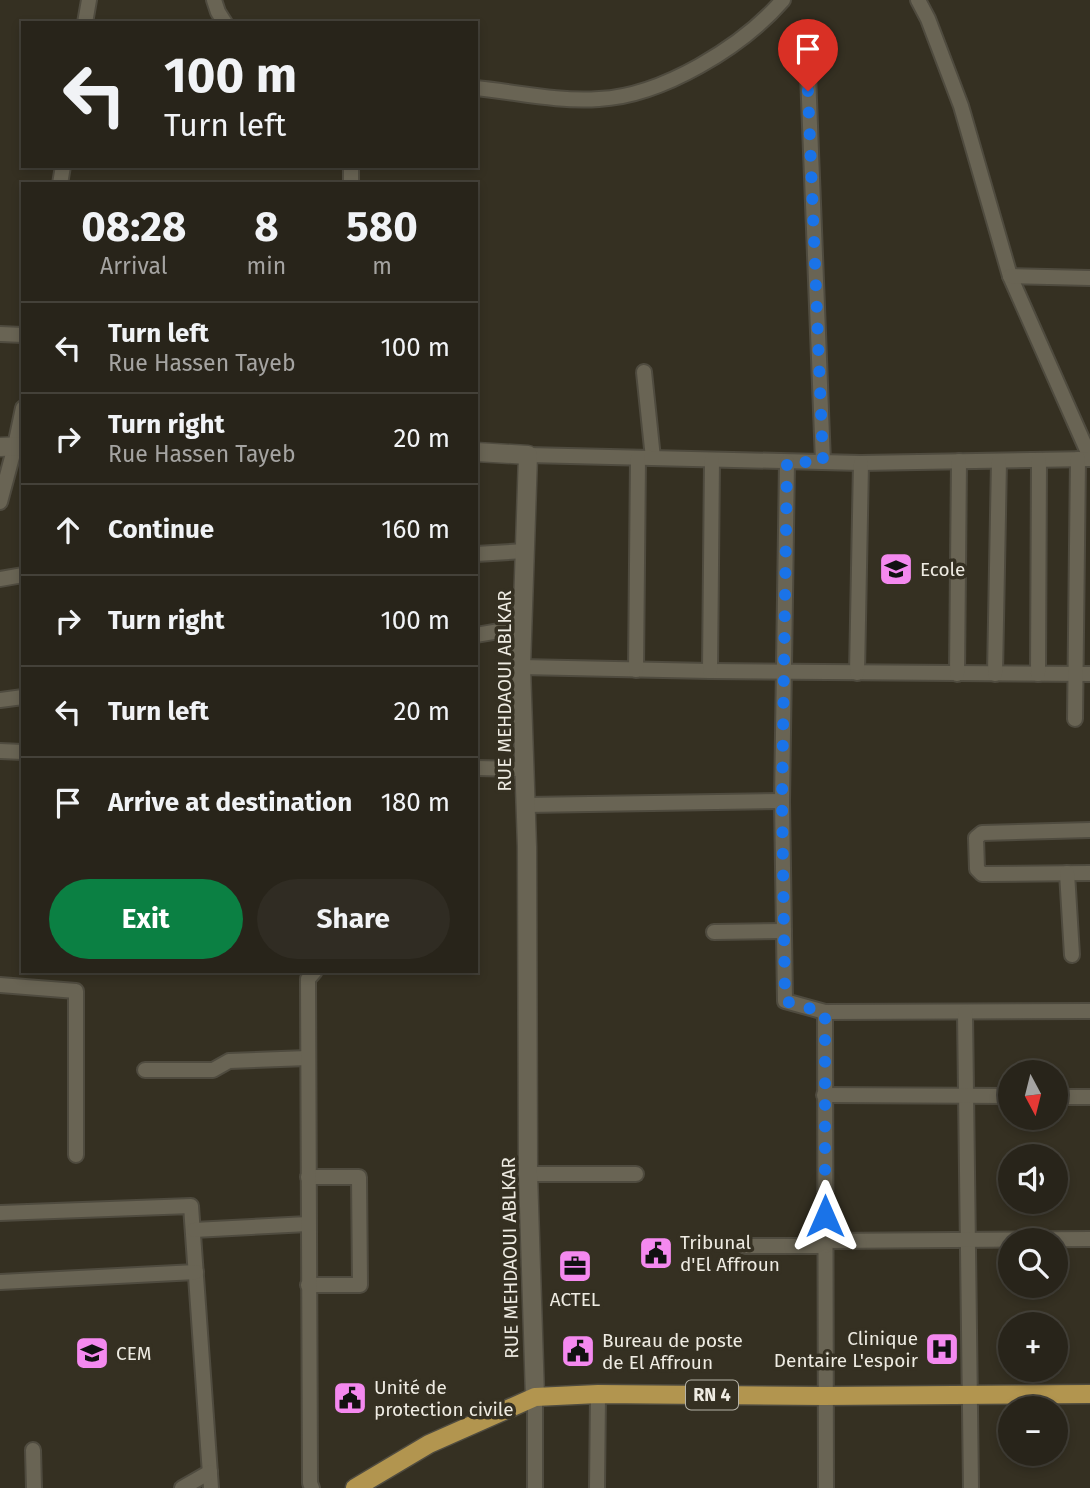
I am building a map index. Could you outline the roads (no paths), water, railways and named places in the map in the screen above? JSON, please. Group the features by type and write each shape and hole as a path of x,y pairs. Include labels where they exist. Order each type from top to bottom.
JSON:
{"main road":[{"name":"RN 4","path":"355,1488 429,1444 535,1397 597,1394 1090,1394"}],"street":[{"path":"85,21 89,0"},
{"path":"214,0 224,21"},
{"path":"478,88 580,100 624,95 660,84 698,67 737,42 783,0"},
{"path":"918,0 928,19"},
{"path":"923,0 961,106 1010,276 1086,458 1083,674 1076,719"},
{"path":"807,48 823,462"},
{"path":"1010,276 1090,278"},
{"path":"0,334 21,335"},
{"path":"636,670 646,458 644,372"},
{"path":"0,502 21,416"},
{"path":"478,452 861,463 1086,458"},
{"name":"RUE MEHDAOUI ABLKAR","path":"528,455 521,667 526,805 528,1174 535,1488"},
{"path":"710,671 712,460"},
{"path":"1038,674 1039,460"},
{"path":"957,674 960,461"},
{"path":"995,674 999,461"},
{"path":"787,462 782,801 785,1001 825,1013 1090,1011"},
{"path":"857,673 861,463"},
{"path":"478,554 525,551"},
{"path":"0,579 21,575"},
{"path":"478,635 522,627"},
{"path":"521,667 1083,674"},
{"path":"0,700 21,697"},
{"path":"0,751 21,752"},
{"path":"478,768 525,769"},
{"path":"526,805 782,801"},
{"path":"1090,831 982,833 976,838 977,869 982,874 1090,873"},
{"path":"1067,873 1072,955"},
{"path":"714,932 784,931"},
{"path":"312,1488 308,1285 308,979 313,973"},
{"path":"0,985 76,991 76,1155"},
{"path":"825,1013 826,1488"},
{"path":"965,1013 971,1488"},
{"path":"145,1070 213,1070 229,1061 308,1058"},
{"path":"824,1095 998,1096"},
{"path":"1068,1097 1090,1097"},
{"path":"528,1174 636,1174"},
{"path":"308,1177 359,1177 359,1285 308,1285"},
{"path":"0,1213 191,1206 211,1488"},
{"path":"194,1230 308,1224"},
{"path":"745,1245 968,1239 1090,1239"},
{"path":"0,1282 196,1272"},
{"path":"597,1394 597,1488"},
{"path":"33,1450 34,1488"},
{"path":"182,1488 210,1472"}],"place":[{"name":"Ecole","path":"896,569"},
{"name":"Tribunal d'El Affroun","path":"656,1253"},
{"name":"ACTEL","path":"575,1266"},
{"name":"Clinique Dentaire L'espoir","path":"942,1349"},
{"name":"Bureau de poste de El Affroun","path":"578,1351"},
{"name":"CEM","path":"92,1353"},
{"name":"Unité de protection civile","path":"350,1398"}]}
